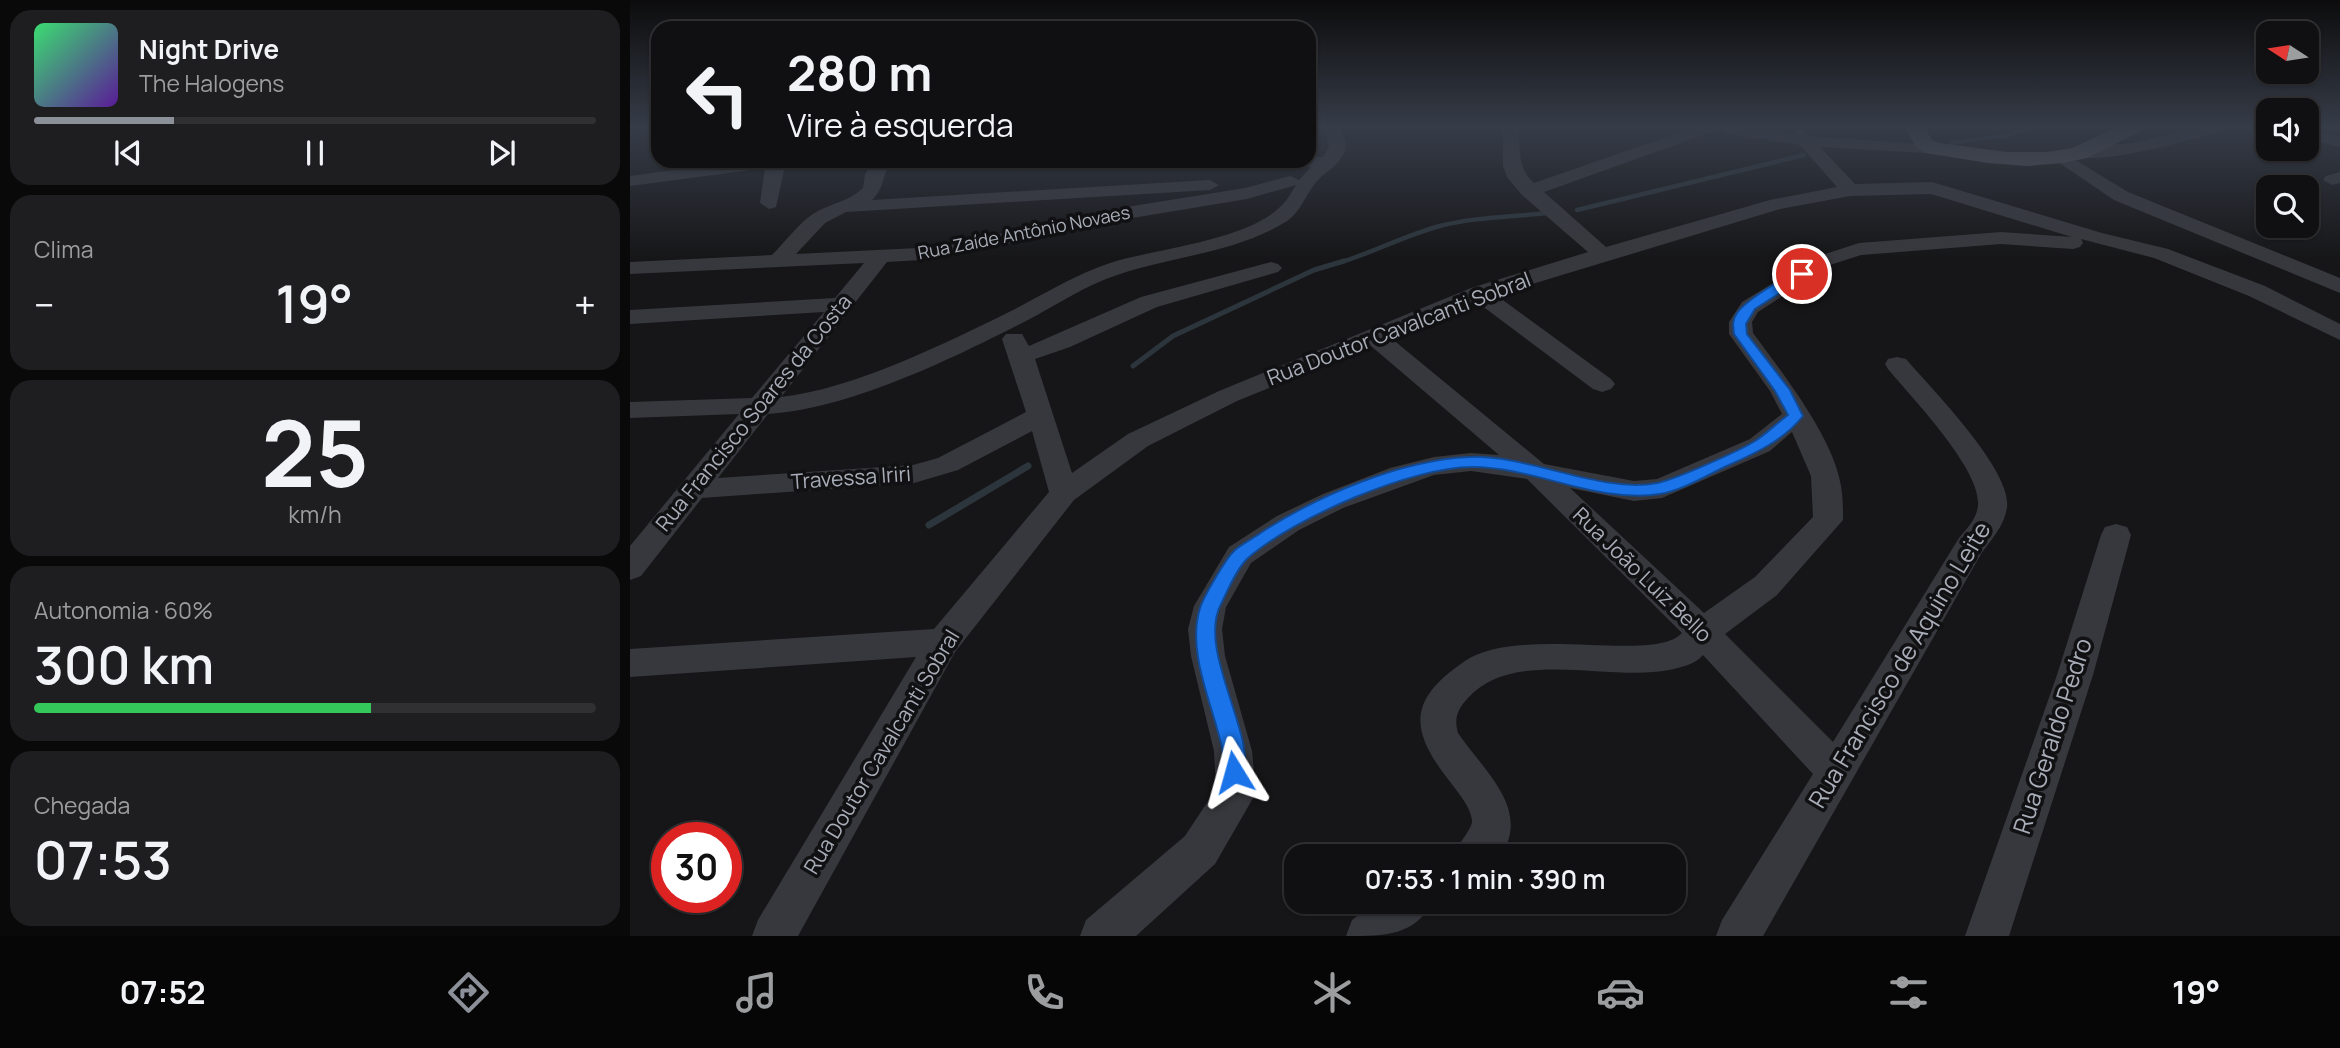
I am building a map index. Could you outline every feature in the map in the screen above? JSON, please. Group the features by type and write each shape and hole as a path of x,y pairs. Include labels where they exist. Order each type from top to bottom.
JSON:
{"street":[{"path":"630,181 698,172"},
{"path":"769,202 774,172"},
{"path":"855,205 872,190 875,172"},
{"path":"777,262 818,219 842,207 1299,181 1315,172"},
{"path":"1514,172 1529,191 1602,254"},
{"path":"1529,191 1584,172"},
{"path":"1833,172 1850,190"},
{"name":"Rua Doutor Cavalcanti Sobral","path":"774,936 943,642 1063,493 1138,440 1228,396 1479,293 1602,254 1777,204 1850,190 1892,172"},
{"name":"Rua Doutor Cavalcanti Sobral","path":"1954,172 2097,238 2161,253 2258,291 2340,333"},
{"path":"2093,172 2121,196 2324,274 2340,286"},
{"path":"630,410 759,406 811,399 908,367 1006,322 1095,276 1128,264 1253,231 1292,207 1299,181"},
{"name":"Rua Zaíde Antônio Novaes","path":"630,268 879,258 938,253 1095,219 1247,193 1299,181"},
{"path":"1482,844 1491,831 1493,817 1471,777 1447,748 1436,727 1438,715 1449,695 1460,683 1500,660 1517,657 1613,659 1665,657 1683,653 1703,633 1765,587 1828,520 1828,478 1818,453 1782,390 1741,334 1741,316 1750,307 1835,255 1871,248 2001,238 2057,241 2161,253"},
{"name":"Rua Francisco Soares da Costa","path":"630,568 879,258"},
{"path":"1022,356 1062,342 1149,302 1271,268"},
{"path":"1479,293 1602,384"},
{"path":"630,317 840,304"},
{"path":"1006,322 1022,356 1063,493"},
{"name":"Rua João Luiz Bello","path":"1373,335 1537,473 1703,633 1837,772"},
{"name":"Rua Francisco de Aquino Leite","path":"1738,936 1970,546 1989,523 1993,503 1978,464 1898,364"},
{"name":"Travessa Iriri","path":"691,489 914,474 948,464 1039,416"},
{"path":"1102,936 1166,883 1200,850 1236,793 1233,751 1208,656 1205,629 1210,606 1240,555 1289,523 1333,501 1411,472 1471,462 1496,464 1634,491 1662,488 1760,445 1796,416"},
{"name":"Rua Geraldo Pedro","path":"1986,936 2075,675 2116,535"},
{"path":"630,663 943,642"},
{"path":"1368,936 1396,914"}],"waterway":[{"path":"1577,210 1735,172"},
{"path":"1342,262 1440,226 1480,219 1547,213"},
{"path":"1133,366 1173,336 1314,270 1342,262"},
{"path":"1338,263 1342,262"},
{"path":"929,525 1028,466"}],"route":[{"path":"1234,772 1233,751 1208,656 1205,629 1210,606 1240,555 1289,523 1333,501 1400,475 1434,466 1471,462 1496,464 1634,491 1662,488 1760,445 1796,416 1782,390 1741,334 1739,324 1741,316 1750,307 1802,274"}]}
